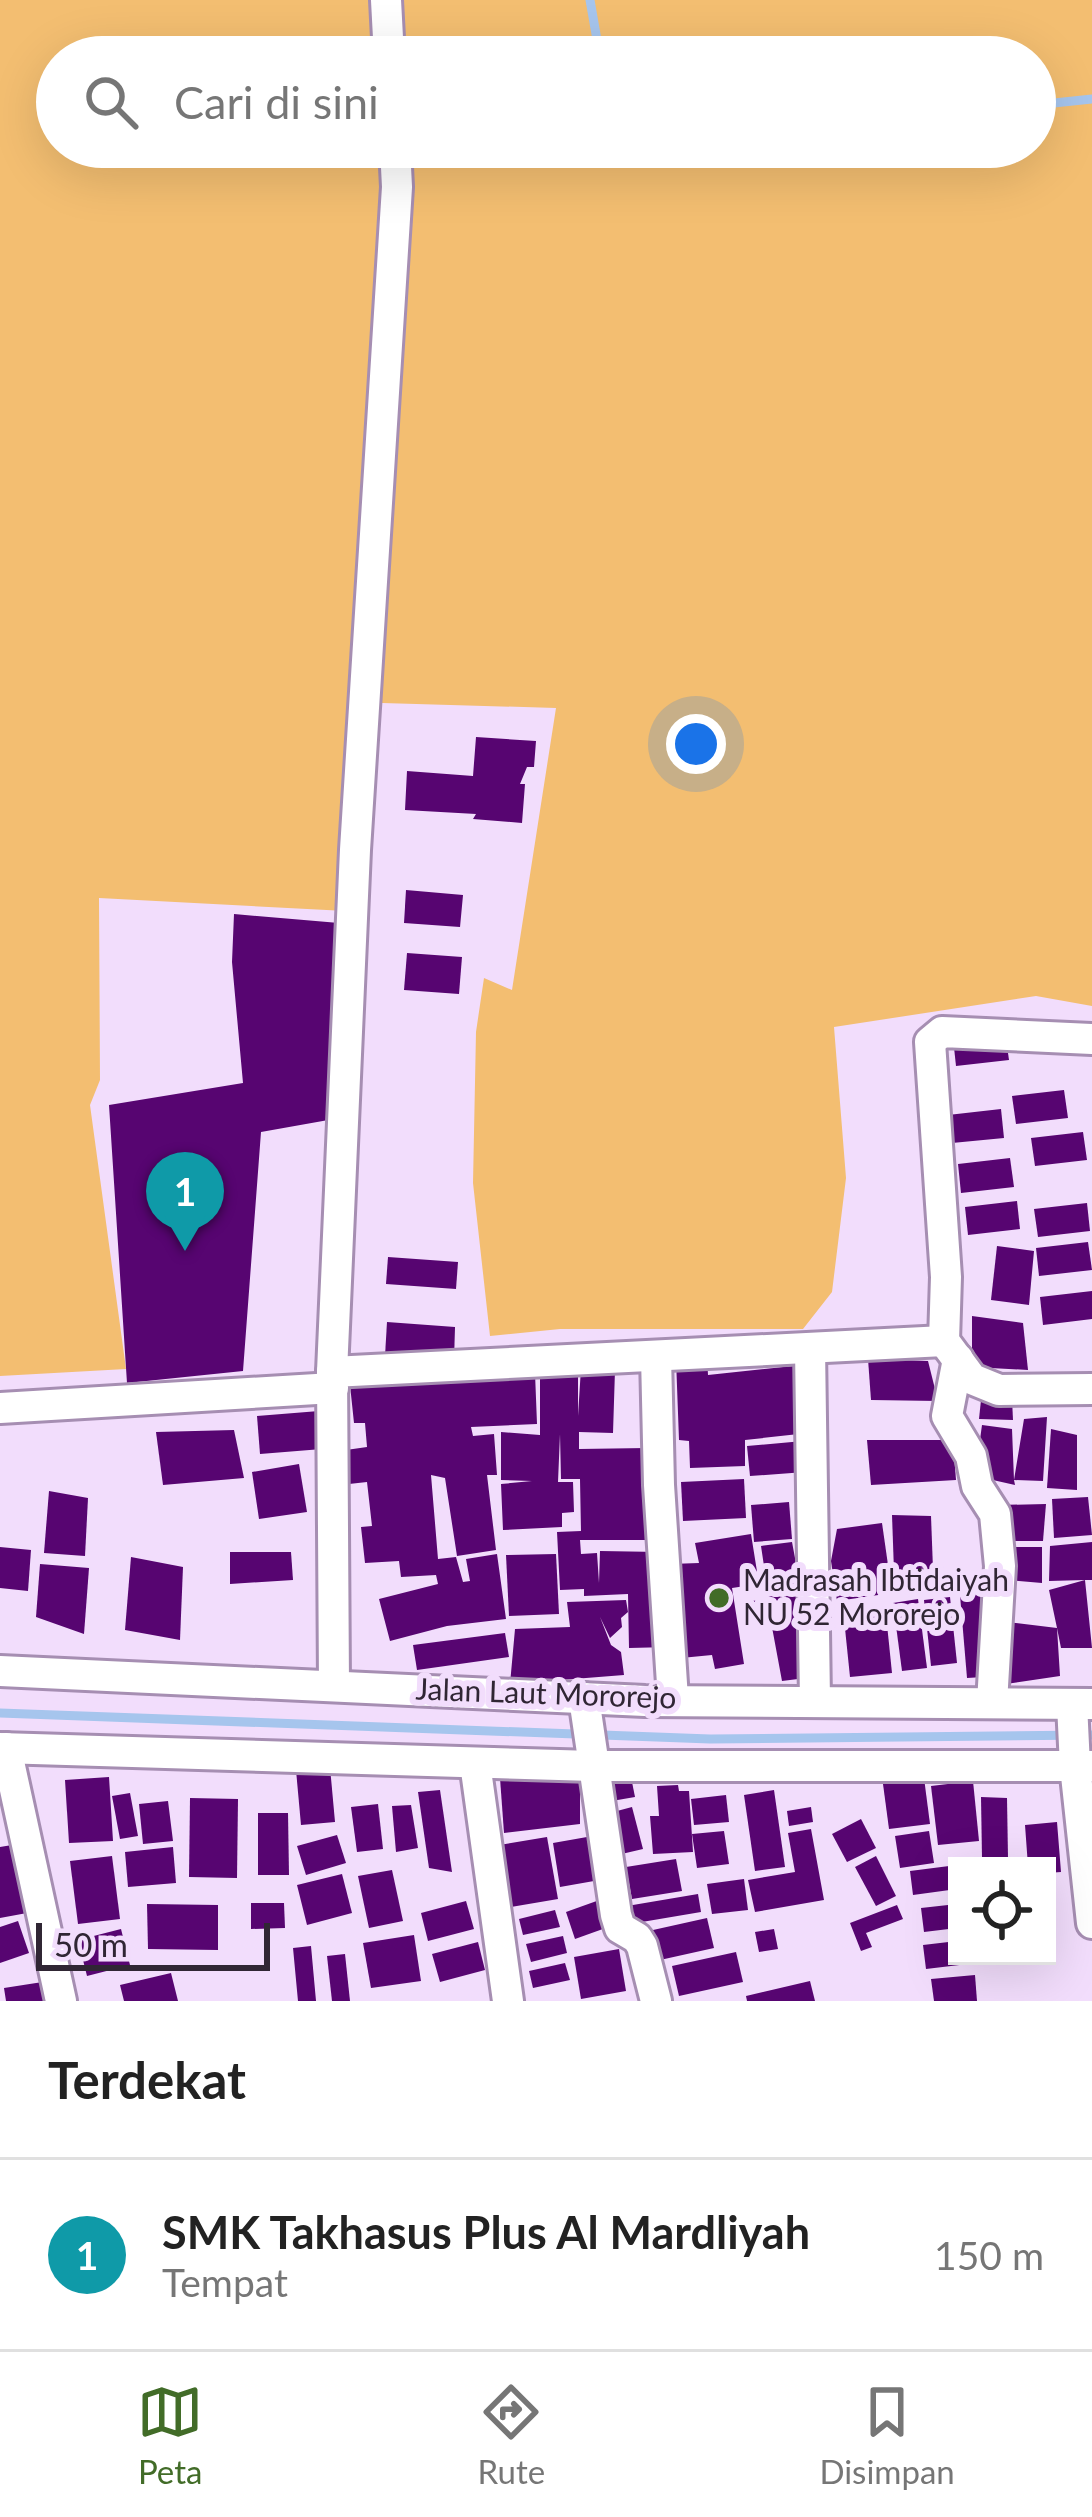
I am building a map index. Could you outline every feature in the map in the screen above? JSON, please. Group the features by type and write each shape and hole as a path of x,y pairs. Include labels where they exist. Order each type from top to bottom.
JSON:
{"street":[{"path":"386,0 388,36"},
{"path":"334,1684 332,1380 355,850 396,168"},
{"path":"992,1702 1000,1566 994,1514 977,1486 971,1456 947,1416 951,1350 932,1038 942,1032 1092,1039"},
{"path":"0,1408 656,1356 810,1348 951,1350"},
{"path":"810,1348 814,1701"},
{"path":"951,1350 972,1379 1000,1390 1092,1389"},
{"path":"656,1356 673,1700"},
{"name":"Jalan Laut Mororejo","path":"0,1671 584,1698 1082,1704"},
{"path":"584,1698 616,1915 620,1928 642,1946 656,2001"},
{"path":"1082,1704 1092,1923"},
{"path":"61,2001 3,1748 593,1766 1083,1766"},
{"path":"475,1763 508,2001"}],"shaded area":[{"path":"0,0 1092,0 1092,1006 1036,996 834,1027 846,1178 832,1292 803,1329 560,1329 490,1336 473,1183 476,1032 484,978 512,990 556,708 348,702 346,911 99,898 100,1080 90,1105 126,1369 0,1376"}],"building":[{"path":"476,737 536,741 534,767 527,767 520,784 525,784 522,823 473,819 476,814 405,810 407,771 473,776"},
{"path":"406,890 463,895 460,927 404,923"},
{"path":"234,914 339,923 334,1119 261,1132 243,1371 127,1383 109,1105 243,1083 232,962"},
{"path":"407,953 462,957 459,994 404,990"},
{"path":"1005,1032 1009,1060 956,1066 953,1038"},
{"path":"1064,1090 1068,1118 1016,1124 1012,1096"},
{"path":"1001,1109 1004,1138 952,1143 948,1115"},
{"path":"1083,1132 1087,1160 1035,1166 1031,1138"},
{"path":"1010,1158 1014,1187 961,1193 958,1164"},
{"path":"1017,1201 1020,1229 968,1235 965,1207"},
{"path":"1087,1203 1090,1231 1038,1237 1034,1209"},
{"path":"1088,1242 1092,1270 1039,1276 1036,1248"},
{"path":"997,1246 1034,1251 1029,1305 991,1300"},
{"path":"388,1257 458,1262 456,1289 386,1284"},
{"path":"1092,1291 1092,1319 1043,1325 1040,1297"},
{"path":"972,1316 1023,1323 1028,1370 972,1367"},
{"path":"387,1322 455,1327 454,1361 385,1356"},
{"path":"707,1358 708,1375 802,1365 808,1433 745,1440 745,1466 690,1468 689,1441 679,1440 676,1359"},
{"path":"868,1359 928,1361 938,1401 871,1400"},
{"path":"540,1366 578,1366 578,1416 581,1368 615,1370 613,1433 579,1432 579,1449 647,1448 648,1540 580,1540 581,1554 597,1553 599,1583 600,1551 660,1552 669,1647 629,1648 628,1594 584,1596 584,1589 560,1590 557,1532 581,1531 580,1479 561,1479 560,1434 558,1482 573,1482 574,1512 562,1513 562,1527 503,1530 501,1484 532,1481 501,1480 501,1432 540,1435"},
{"path":"535,1373 537,1424 471,1427 473,1436 494,1434 497,1475 487,1475 496,1550 457,1556 445,1478 431,1475 438,1559 456,1557 463,1582 470,1581 466,1559 497,1554 506,1619 447,1626 390,1641 379,1599 438,1584 436,1575 401,1577 399,1561 365,1563 361,1527 372,1526 367,1482 349,1484 346,1450 367,1447 365,1423 354,1423 350,1385"},
{"path":"1012,1399 1013,1420 979,1419 981,1400"},
{"path":"319,1411 322,1449 260,1454 257,1416"},
{"path":"1047,1417 1043,1481 1014,1480 1024,1419"},
{"path":"982,1425 1012,1429 1015,1485 975,1476"},
{"path":"1051,1429 1077,1435 1077,1490 1047,1488"},
{"path":"234,1430 244,1478 163,1485 156,1432"},
{"path":"867,1440 953,1440 956,1480 871,1485"},
{"path":"803,1441 805,1472 750,1476 747,1446"},
{"path":"299,1464 307,1512 259,1519 252,1472"},
{"path":"744,1479 746,1518 683,1521 681,1482"},
{"path":"49,1491 88,1498 85,1556 44,1553"},
{"path":"1088,1497 1092,1535 1054,1538 1052,1499"},
{"path":"789,1502 792,1539 754,1542 751,1505"},
{"path":"1046,1504 1043,1541 1008,1541 999,1505"},
{"path":"892,1515 931,1516 933,1569 894,1571"},
{"path":"882,1523 892,1593 837,1601 831,1561 837,1529"},
{"name":"Madrasah Ibtidaiyah NU 52 Mororejo","path":"751,1534 759,1584 732,1588 744,1664 715,1669 712,1655 681,1658 671,1564 699,1563 695,1543"},
{"path":"792,1542 807,1622 806,1678 782,1681 769,1611 754,1613 752,1601 769,1599 761,1546"},
{"path":"1092,1542 1092,1580 1049,1581 1050,1546"},
{"path":"0,1547 31,1550 28,1591 0,1588"},
{"path":"1007,1547 1042,1547 1042,1583 1009,1580"},
{"path":"230,1552 291,1552 293,1580 230,1584"},
{"path":"556,1554 559,1614 509,1616 506,1555"},
{"path":"131,1557 183,1567 180,1640 125,1630"},
{"path":"40,1564 89,1568 84,1634 36,1617"},
{"path":"1085,1580 1092,1648 1061,1648 1049,1590"},
{"path":"992,1593 1000,1676 967,1678 960,1595"},
{"path":"950,1597 957,1663 931,1666 924,1600"},
{"path":"918,1599 927,1668 902,1671 893,1603"},
{"path":"626,1600 628,1612 621,1618 622,1627 610,1638 600,1617 611,1645 621,1652 624,1675 510,1684 515,1629 570,1627 567,1602"},
{"path":"885,1605 892,1673 850,1677 843,1609"},
{"path":"1007,1622 1057,1628 1060,1676 1006,1684"},
{"path":"505,1633 509,1657 417,1670 413,1645"},
{"path":"330,1767 335,1822 301,1825 296,1770"},
{"path":"580,1770 580,1824 504,1833 500,1778"},
{"path":"630,1772 635,1797 606,1802 602,1777"},
{"path":"109,1777 113,1841 69,1843 65,1780"},
{"path":"924,1778 930,1824 889,1829 883,1784"},
{"path":"973,1781 979,1841 938,1845 931,1786"},
{"path":"678,1785 679,1791 689,1791 693,1852 653,1854 650,1816 659,1816 657,1786"},
{"path":"440,1790 452,1872 429,1868 418,1792"},
{"path":"774,1790 785,1867 755,1871 744,1795"},
{"path":"130,1793 138,1836 120,1839 112,1796"},
{"path":"726,1795 729,1822 694,1825 691,1799"},
{"path":"981,1797 1007,1798 1008,1857 982,1857"},
{"path":"190,1798 238,1799 237,1878 189,1877"},
{"path":"168,1801 173,1841 143,1844 139,1804"},
{"path":"378,1804 383,1849 357,1852 351,1807"},
{"path":"411,1805 418,1848 396,1852 392,1806"},
{"path":"632,1807 643,1849 613,1856 602,1815"},
{"path":"811,1807 813,1822 789,1826 787,1811"},
{"path":"258,1813 288,1813 289,1875 258,1875"},
{"path":"861,1819 876,1848 847,1862 832,1834"},
{"path":"1057,1822 1061,1872 1056,1872 1056,1857 1027,1857 1025,1825"},
{"path":"811,1829 824,1900 755,1912 748,1880 795,1872 788,1833"},
{"path":"724,1831 729,1864 697,1868 692,1834"},
{"path":"929,1831 934,1863 900,1868 895,1836"},
{"path":"337,1835 346,1863 306,1875 297,1846"},
{"path":"547,1837 558,1899 505,1908 493,1846"},
{"path":"587,1837 594,1881 560,1887 553,1843"},
{"path":"12,1845 27,1913 0,1918 0,1847"},
{"path":"173,1847 176,1883 128,1887 125,1852"},
{"path":"112,1856 120,1919 78,1924 70,1861"},
{"path":"876,1856 896,1896 876,1906 855,1867"},
{"path":"676,1859 682,1891 632,1899 626,1867"},
{"path":"948,1866 948,1890 913,1895 910,1871"},
{"path":"392,1870 403,1921 369,1928 358,1876"},
{"path":"342,1874 352,1913 307,1925 297,1885"},
{"path":"744,1879 748,1910 712,1914 707,1884"},
{"path":"698,1894 701,1912 630,1924 627,1906"},
{"path":"605,1898 614,1925 575,1939 566,1912"},
{"path":"466,1901 474,1929 428,1941 421,1913"},
{"path":"251,1903 284,1903 285,1928 251,1929"},
{"path":"147,1904 218,1905 218,1950 148,1949"},
{"path":"897,1905 903,1919 866,1933 872,1947 861,1951 850,1923"},
{"path":"948,1905 948,1929 924,1932 921,1908"},
{"path":"555,1910 560,1927 523,1935 519,1919"},
{"path":"707,1918 714,1948 651,1962 644,1932"},
{"path":"18,1921 29,1953 0,1963 0,1927"},
{"path":"121,1929 130,1965 87,1976 78,1940"},
{"path":"774,1929 778,1949 759,1952 755,1932"},
{"path":"414,1935 421,1981 371,1988 363,1943"},
{"path":"563,1936 567,1953 531,1962 526,1944"},
{"path":"478,1942 485,1970 440,1982 432,1954"},
{"path":"948,1942 948,1965 959,1965 926,1969 923,1945"},
{"path":"311,1946 316,2001 298,2001 293,1948"},
{"path":"619,1949 626,1991 581,1999 574,1957"},
{"path":"736,1952 743,1982 679,1996 672,1966"},
{"path":"345,1954 350,2001 332,2001 327,1956"},
{"path":"565,1963 570,1980 533,1988 529,1971"},
{"path":"171,1973 178,2001 124,2001 120,1985"},
{"path":"975,1975 977,2001 934,2001 931,1979"},
{"path":"49,1981 52,2001 6,2001 4,1988"},
{"path":"810,1981 815,2001 747,2001 746,1996"}],"waterway":[{"path":"590,0 596,36"},
{"path":"1056,103 1092,99"},
{"path":"0,1713 710,1739 1092,1735"}],"place":[{"name":"SMK Takhasus Plus Al Mardliyah","path":"185,1251"},
{"name":"Madrasah Ibtidaiyah NU 52 Mororejo","path":"719,1598"}]}
